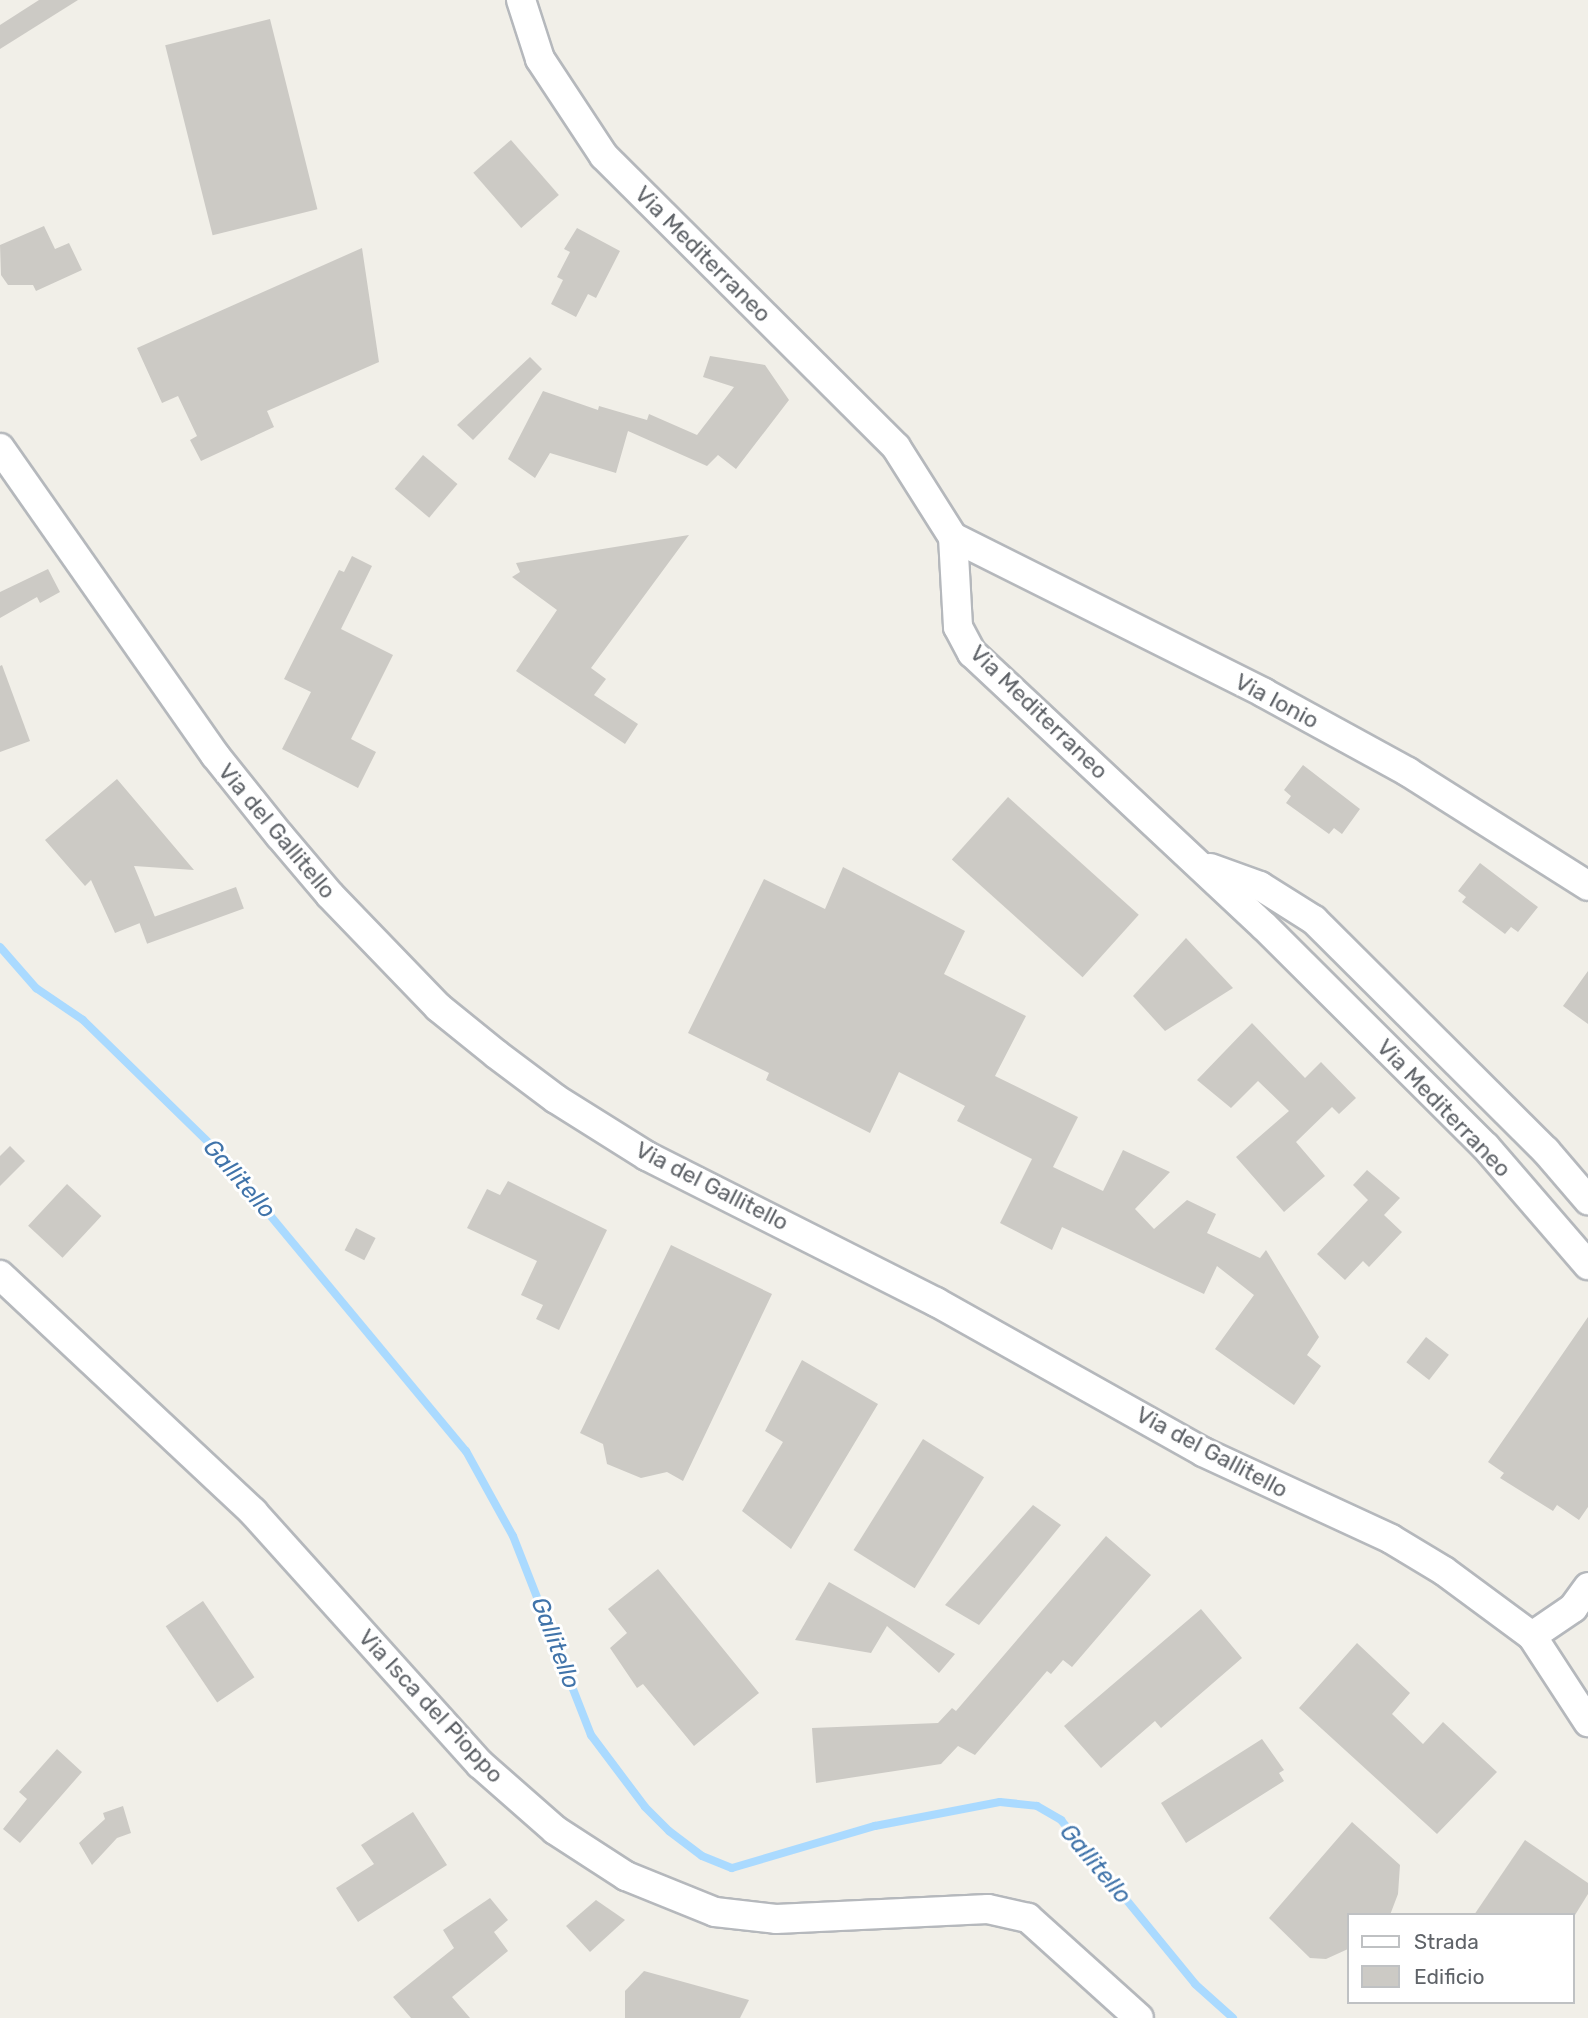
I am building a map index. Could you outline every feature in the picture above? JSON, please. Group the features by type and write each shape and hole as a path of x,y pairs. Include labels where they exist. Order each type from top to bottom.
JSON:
{"street":[{"name":"Via Mediterraneo","path":"521,0 540,59 604,156 896,447 953,537 958,627 972,653 1200,865 1486,1147 1588,1265"},
{"name":"Via del Gallitello","path":"0,448 215,755 280,836 330,895 438,1007 496,1054 647,1156 936,1302 1203,1452 1391,1539 1444,1571 1532,1636 1588,1723"},
{"name":"Via Ionio","path":"953,537 1343,736 1588,886"},
{"path":"1200,865 1260,886 1314,920 1546,1151 1588,1200"},
{"name":"Via Isca del Pioppo","path":"0,1275 253,1512 480,1764 575,1843 626,1876 715,1912 776,1919 988,1909 1028,1918 1139,2018"},
{"path":"1532,1636 1573,1608 1588,1587"}],"building":[{"path":"39,0 78,0 0,49 0,25"},
{"path":"270,19 317,209 213,235 165,45"},
{"path":"511,140 559,195 521,228 473,173"},
{"path":"44,226 55,249 69,243 82,270 36,291 33,285 8,285 1,275 0,245"},
{"path":"577,228 620,251 596,298 588,294 576,317 551,304 563,280 557,277 570,252 564,249"},
{"path":"362,248 379,362 267,411 274,427 201,461 190,440 197,436 178,396 162,403 137,348"},
{"path":"710,356 765,365 789,400 736,469 718,455 707,466 628,431 616,473 550,453 535,478 508,459 543,391 598,410 599,406 647,420 649,414 697,435 734,387 703,377"},
{"path":"530,357 542,369 473,440 457,425"},
{"path":"423,455 457,484 429,518 395,489"},
{"path":"689,535 591,668 606,679 594,695 638,724 625,744 516,671 557,610 512,577 520,572 516,563"},
{"path":"352,556 372,566 341,629 393,655 351,739 376,752 358,788 282,749 311,692 284,679 339,570 344,572"},
{"path":"48,569 60,592 40,603 37,597 0,618 0,592"},
{"path":"2,665 30,741 0,752 0,666"},
{"path":"1303,765 1360,809 1342,834 1334,828 1329,834 1286,803 1291,796 1284,790"},
{"path":"117,779 194,870 134,866 155,917 115,933 91,880 85,886 45,840"},
{"path":"1008,797 1139,915 1083,977 952,859"},
{"path":"1480,863 1538,907 1518,932 1511,927 1505,934 1462,902 1466,897 1458,891"},
{"path":"843,867 965,931 944,974 1026,1016 995,1076 1078,1117 1053,1167 1103,1191 1123,1150 1170,1172 1135,1209 1154,1229 1187,1200 1216,1214 1207,1233 1260,1258 1266,1250 1319,1337 1307,1355 1321,1366 1294,1405 1215,1349 1254,1295 1217,1266 1204,1294 1062,1227 1052,1250 1000,1223 1032,1159 957,1121 965,1106 899,1072 870,1133 766,1080 769,1073 688,1033 764,879 825,909"},
{"path":"236,887 244,909 147,944 139,922"},
{"path":"1186,938 1233,988 1165,1031 1133,996"},
{"path":"1588,971 1588,1024 1563,1006"},
{"path":"1252,1023 1305,1078 1321,1062 1356,1098 1339,1114 1332,1107 1296,1142 1325,1176 1284,1212 1236,1157 1289,1111 1258,1081 1231,1108 1197,1080"},
{"path":"10,1146 25,1161 0,1186 0,1156"},
{"path":"1367,1170 1400,1198 1384,1215 1402,1232 1369,1267 1363,1261 1345,1280 1317,1254 1368,1200 1353,1185"},
{"path":"508,1181 607,1230 559,1330 536,1319 543,1305 521,1295 537,1261 467,1228 487,1189 500,1195"},
{"path":"67,1184 101,1216 62,1258 28,1226"},
{"path":"356,1228 376,1238 364,1260 345,1250"},
{"path":"671,1245 772,1294 683,1481 667,1472 641,1478 607,1464 603,1444 580,1433"},
{"path":"1588,1317 1588,1507 1579,1520 1557,1505 1553,1511 1500,1478 1504,1473 1488,1462"},
{"path":"1426,1337 1449,1355 1429,1380 1406,1362"},
{"path":"802,1360 878,1404 791,1549 742,1511 783,1442 765,1431"},
{"path":"923,1439 984,1477 915,1588 854,1550"},
{"path":"1033,1505 1061,1525 979,1625 945,1605"},
{"path":"1106,1536 1151,1575 1072,1667 1063,1660 1051,1674 1047,1671 975,1755 958,1746 941,1764 816,1783 812,1728 938,1723 952,1708 956,1711"},
{"path":"658,1569 759,1693 694,1746 643,1684 637,1688 610,1648 627,1633 608,1609"},
{"path":"829,1582 955,1654 939,1673 887,1626 871,1653 795,1640"},
{"path":"203,1601 254,1677 217,1702 166,1626"},
{"path":"1201,1609 1242,1658 1161,1728 1155,1721 1101,1768 1064,1726"},
{"path":"1357,1643 1410,1693 1392,1714 1423,1744 1443,1722 1497,1772 1437,1834 1299,1708"},
{"path":"1262,1739 1284,1770 1279,1773 1284,1781 1186,1843 1161,1803"},
{"path":"57,1749 82,1772 20,1843 3,1829 27,1799 19,1792"},
{"path":"123,1806 131,1833 117,1838 92,1865 79,1843 105,1819 103,1813"},
{"path":"413,1812 447,1865 358,1922 336,1888 374,1864 361,1845"},
{"path":"1352,1822 1400,1865 1398,1894 1391,1913 1346,1913 1346,1950 1326,1959 1310,1958 1269,1918"},
{"path":"1525,1840 1588,1883 1588,1894 1575,1915 1475,1913"},
{"path":"490,1898 508,1920 494,1932 508,1951 452,1997 470,2018 411,2018 393,1997 454,1948 443,1930"},
{"path":"596,1900 625,1920 590,1952 566,1926"},
{"path":"644,1971 749,2000 740,2018 625,2018 625,1991"}],"waterway":[{"name":"Gallitello","path":"0,947 36,988 83,1020 215,1149 466,1451 513,1536 591,1735 645,1807 669,1831 702,1856 732,1868 875,1826 1000,1802 1037,1806 1061,1820 1195,1984 1233,2018"}]}
